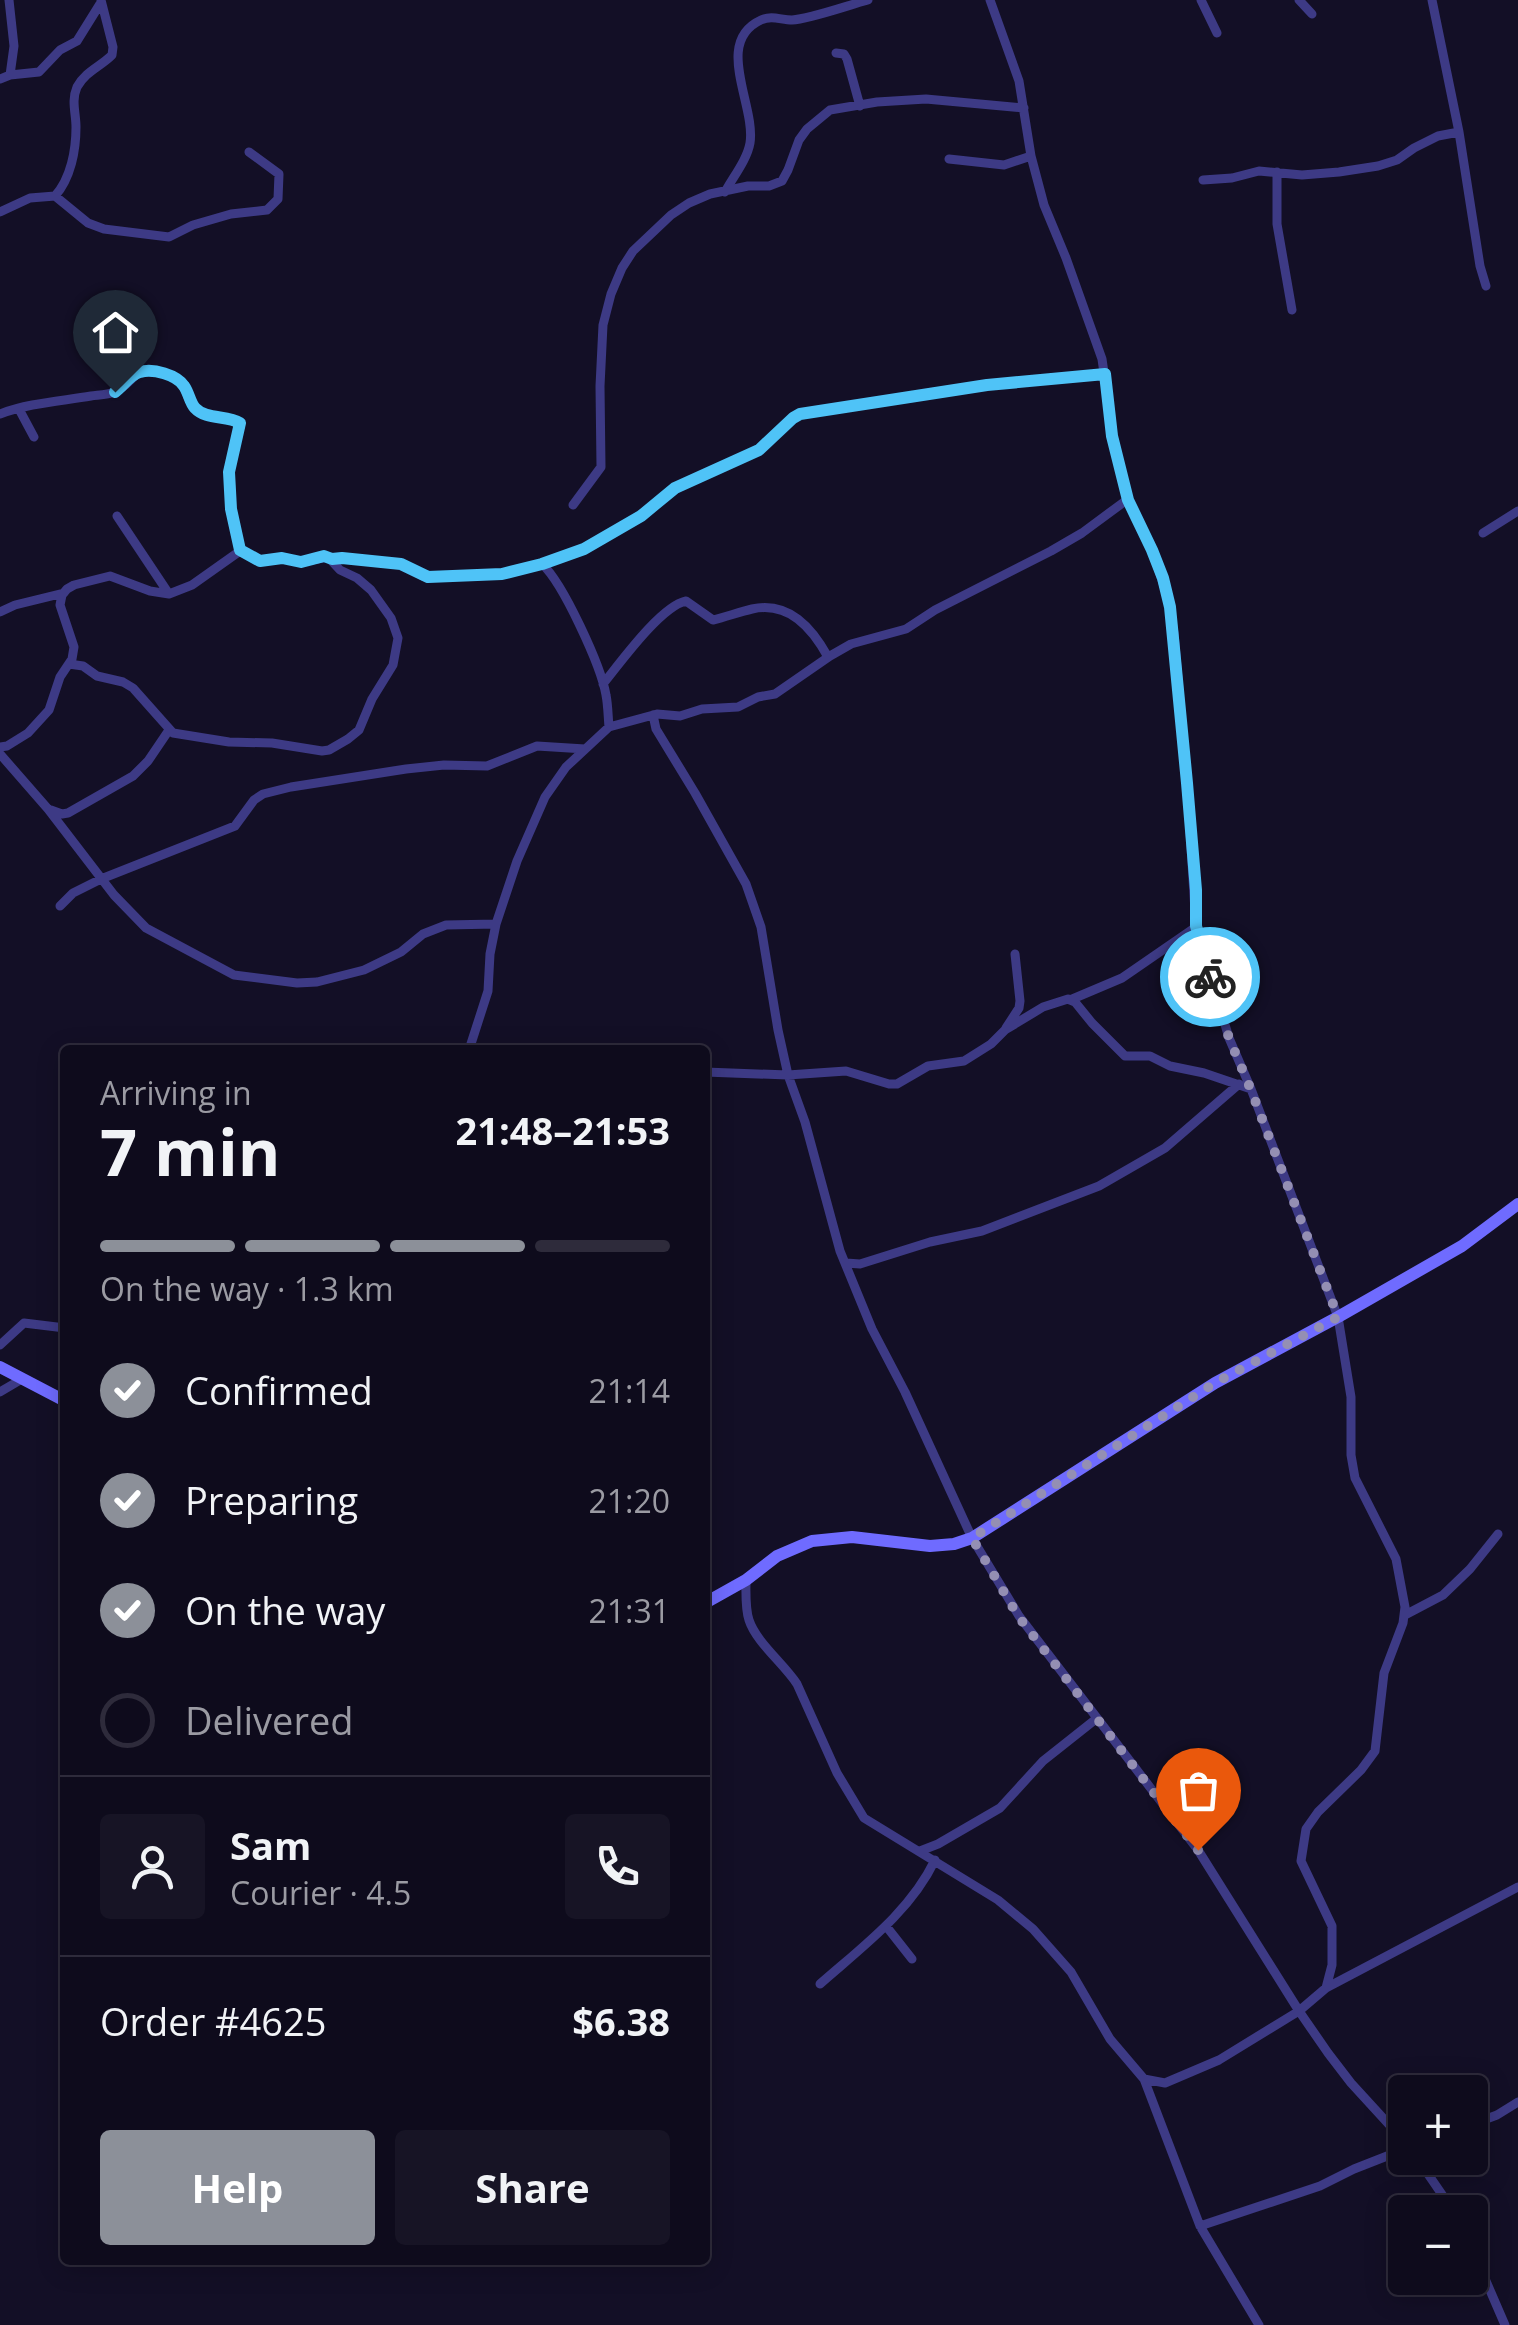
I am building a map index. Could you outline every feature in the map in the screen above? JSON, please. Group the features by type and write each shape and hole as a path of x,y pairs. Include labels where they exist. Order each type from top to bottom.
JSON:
{"main road":[{"path":"710,1601 777,1556 812,1541 852,1537 930,1546 972,1538 1215,1383 1462,1246 1518,1204"},
{"path":"0,1367 60,1398"}],"street":[{"path":"10,0 14,46 5,77 39,72 60,50 73,44 101,1"},
{"path":"725,192 750,141 737,48 742,35 759,21 793,20 844,3 868,0"},
{"path":"990,0 1013,60 1044,205 1096,340 1105,374 1112,436 1128,500 1163,578 1172,620 1196,926 1224,1026 1338,1317 1351,1397 1355,1478 1396,1559 1405,1615 1384,1673 1375,1751 1306,1830 1301,1862 1332,1926 1332,1965 1326,1988"},
{"path":"1201,0 1216,33"},
{"path":"1299,0 1312,14"},
{"path":"1432,0 1460,132 1486,286"},
{"path":"55,196 66,178 74,150 76,90 89,71 112,55 101,1"},
{"path":"836,52 848,58 860,106"},
{"path":"573,505 601,467 603,325 611,294 633,251 682,206 710,194 782,181 799,140 814,121 830,110 926,99 1024,108"},
{"path":"1203,180 1258,172 1302,175 1378,166 1438,136 1460,132"},
{"path":"0,212 30,198 55,196 88,223 104,229 168,236 231,214 272,208 278,199 278,174 248,152"},
{"path":"949,159 1004,165 1031,156"},
{"path":"1277,172 1277,224 1292,310"},
{"path":"0,414 114,392 136,372 145,370 172,376 179,380 198,411 240,423 229,472 231,509 240,550 260,561 282,558 301,562 324,556 401,564 423,576 446,577 497,575 584,549 641,516 675,488 759,450 800,414 987,385 1105,374"},
{"path":"19,409 34,437"},
{"path":"471,1045 488,991 496,924 544,797 566,766 610,727 653,715 680,716 738,707 775,694 855,643 906,630 935,610 1082,533 1128,500"},
{"path":"1483,532 1518,512"},
{"path":"117,516 170,594"},
{"path":"240,550 192,585 170,594 150,592 110,576 74,584 64,593 60,604 74,647 49,710 28,733 0,751 114,896 146,928 220,969 247,978 317,982 364,970 401,952 423,934 446,925 496,924"},
{"path":"69,664 83,666 97,676 133,688 169,730 186,736 322,751 337,746 359,730 392,665 398,638 392,618 380,600 357,578 340,570 332,559"},
{"path":"542,564 560,586 598,666 610,727"},
{"path":"0,612 64,593"},
{"path":"603,684 641,637 677,602 686,600 712,620 756,608 782,610 806,624 828,657"},
{"path":"653,715 656,729 750,896 761,927 788,1075 846,1263 872,1329 972,1538 1018,1616 1198,1850 1300,2011 1351,2084 1388,2126"},
{"path":"48,809 68,813 128,780 148,761 169,730"},
{"path":"60,906 101,878 235,826 263,794 406,768 487,766 537,746 585,749"},
{"path":"1005,1030 1053,1002 1072,1001 1122,978 1196,926"},
{"path":"710,1072 846,1072 897,1084 928,1066 964,1061 991,1044 1019,1008 1015,954"},
{"path":"1068,1000 1075,1002 1125,1056 1157,1058 1170,1066 1251,1090"},
{"path":"846,1263 860,1264 982,1231 1098,1186 1165,1148 1239,1084"},
{"path":"0,1345 24,1324 60,1328"},
{"path":"0,1392 22,1379"},
{"path":"1405,1615 1442,1596 1498,1534"},
{"path":"746,1580 747,1615 752,1630 797,1684 837,1772 864,1818 998,1900 1033,1929 1070,1972 1110,2038 1144,2079 1200,2226 1259,2325"},
{"path":"920,1851 1000,1808 1043,1761 1096,1719"},
{"path":"820,1984 886,1926 922,1884 935,1860"},
{"path":"1144,2079 1157,2083 1172,2081 1219,2060 1300,2011 1326,1988 1518,1887"},
{"path":"886,1926 912,1958"},
{"path":"1488,2118 1518,2102"},
{"path":"1200,2226 1320,2186 1388,2154"},
{"path":"1488,2286 1505,2325"}],"way so far":[{"path":"1198,1850 1018,1616 972,1538 1215,1383 1338,1317 1229,1038 1210,977"}],"route":[{"path":"115,392 136,372 158,372 179,380 198,411 240,423 229,472 231,509 240,550 256,560 286,558 301,562 324,556 401,564 423,576 446,577 502,574 575,553 641,516 675,488 759,450 793,418 812,410 987,385 1105,374 1112,436 1128,500 1163,578 1170,607 1196,890 1194,910 1210,977"}]}
